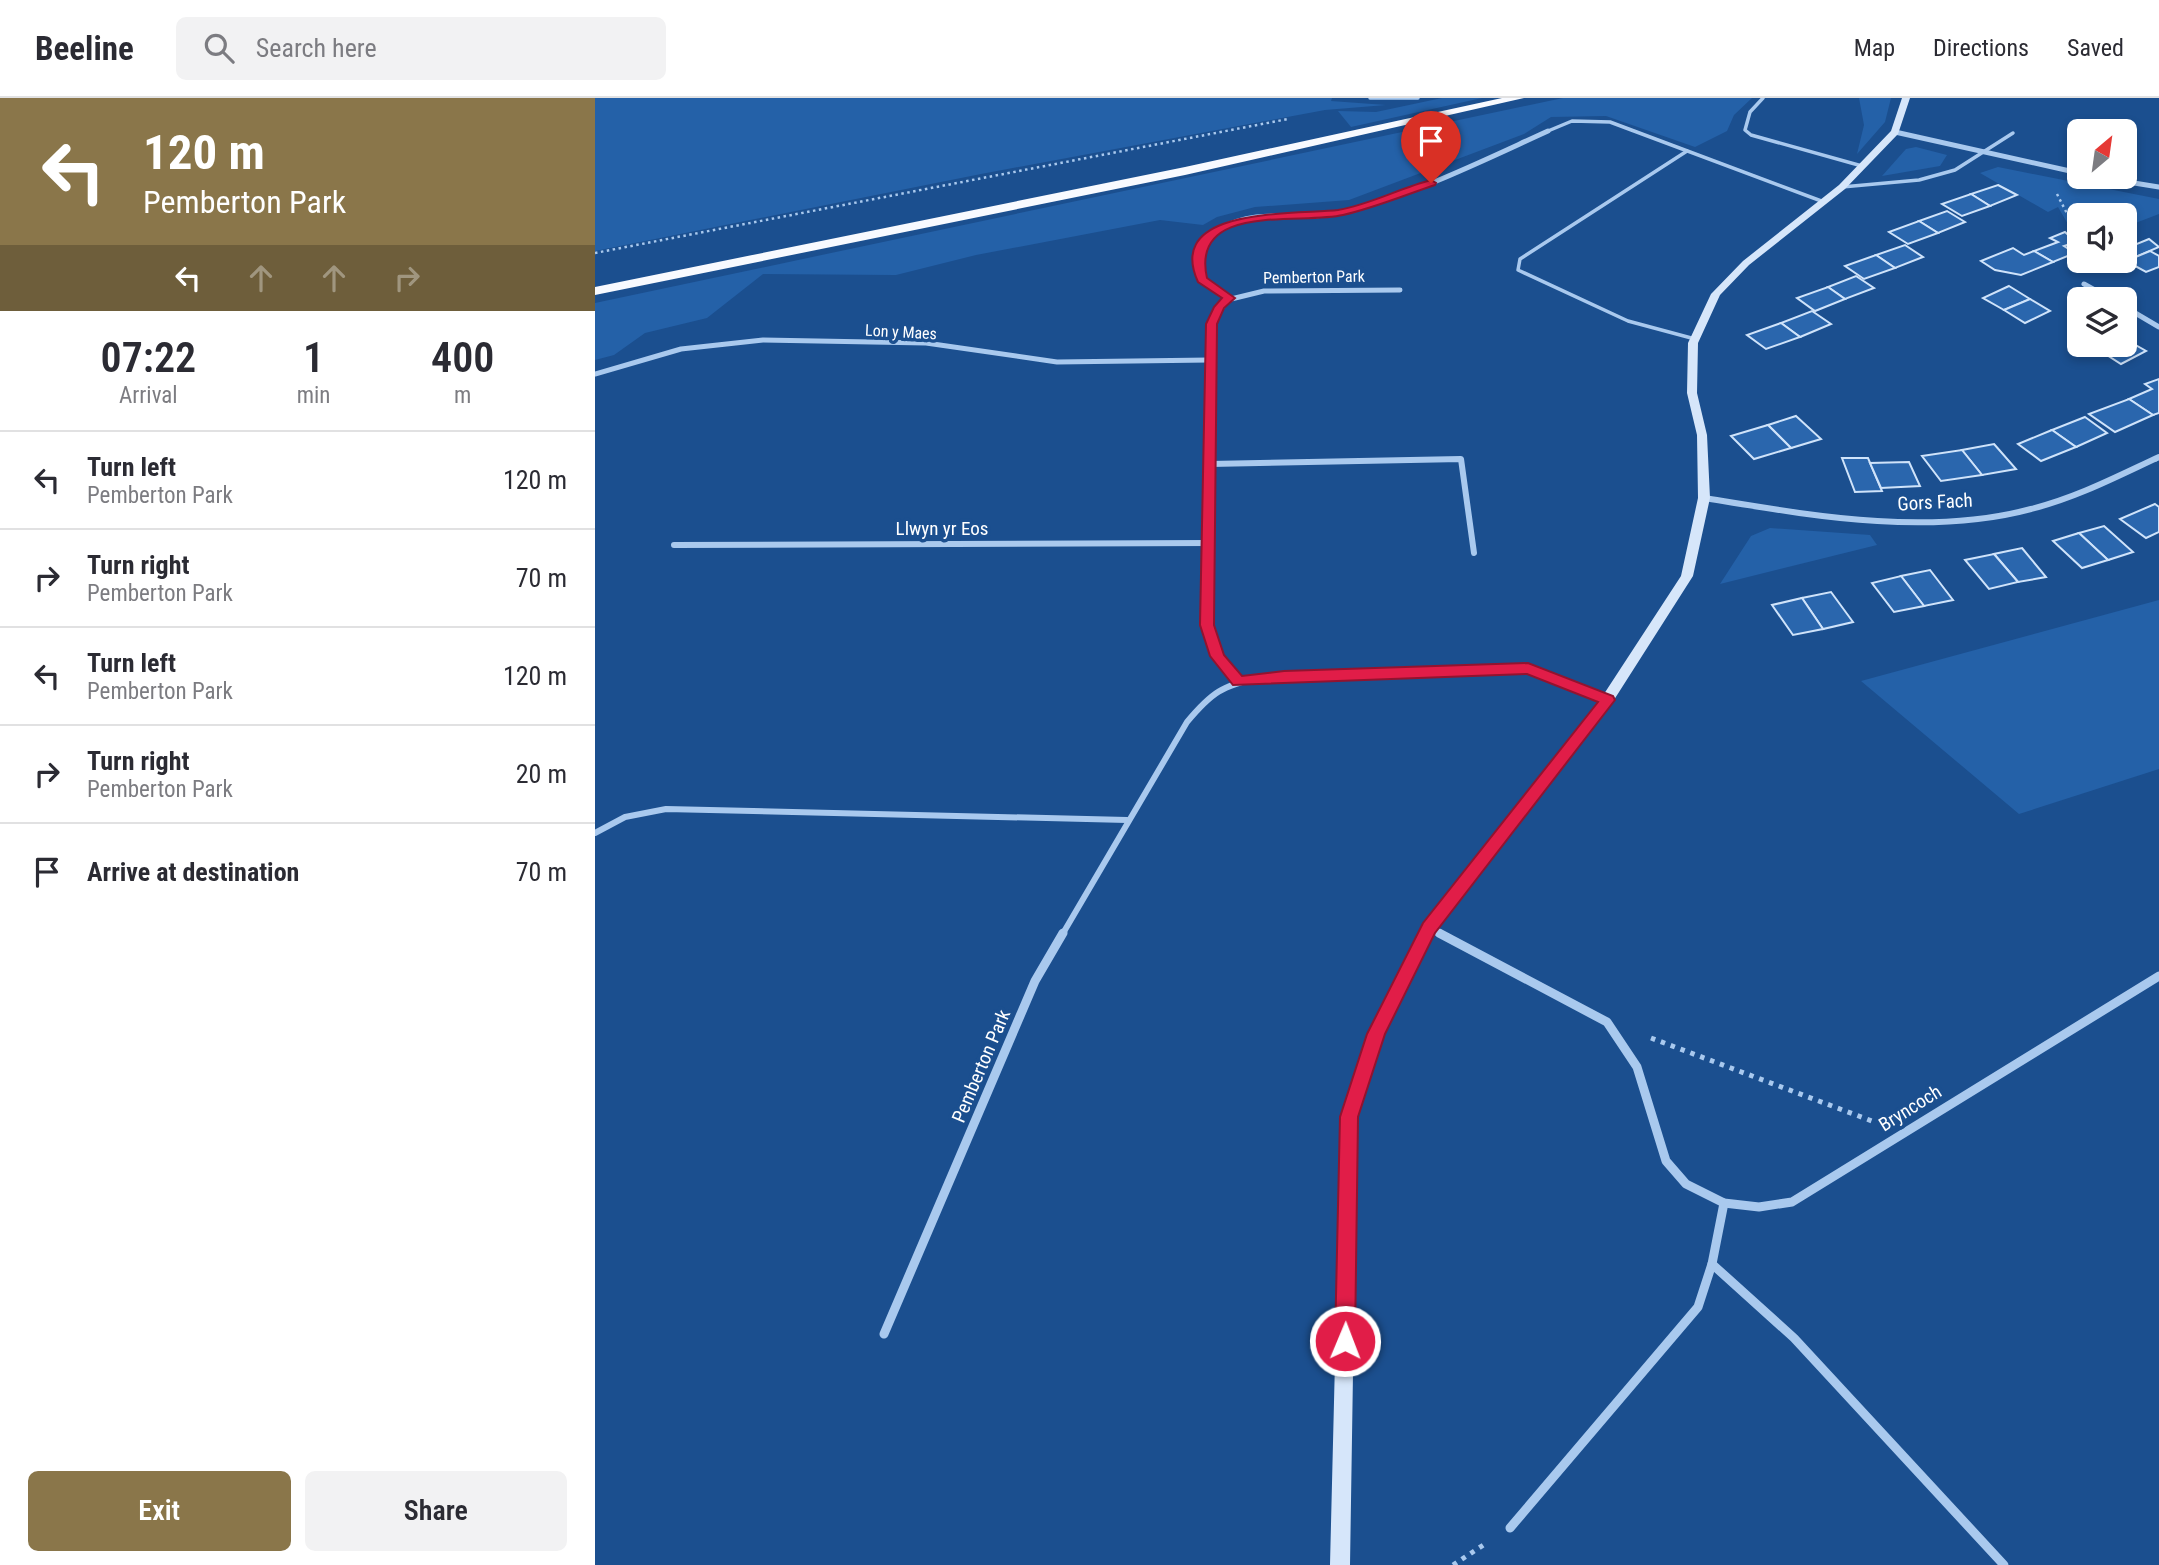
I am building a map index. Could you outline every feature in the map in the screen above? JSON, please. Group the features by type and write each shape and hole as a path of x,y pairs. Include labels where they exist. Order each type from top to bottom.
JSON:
{"highway":[{"path":"595,291 1185,171 1518,98"}],"main road":[{"path":"1341,1565 1349,1117 1376,1034 1429,928 1607,700 1688,576 1704,498 1702,435 1692,393 1695,339 1716,294 1746,263 1842,187 1895,132 1906,98"}],"street":[{"path":"1238,682 1217,656 1207,625 1211,544 1209,360 1212,324 1219,307 1230,298 1202,280 1198,260 1205,241 1230,224 1275,215 1341,213 1376,202 1453,174 1548,131"},
{"path":"1895,132 2067,171"},
{"path":"2137,183 2159,187"},
{"path":"2084,284 2089,287"},
{"name":"Pemberton Park","path":"1230,298 1257,291 1399,290"},
{"path":"2137,314 2159,327"},
{"name":"Lon y Maes","path":"595,374 681,349 763,340 926,343 1056,362 1209,360"},
{"name":"Gors Fach","path":"1704,498 1792,512 1862,519 1927,520 2017,512 2105,483 2159,457"},
{"path":"1210,464 1461,459 1474,553"},
{"name":"Llwyn yr Eos","path":"674,545 1211,544"},
{"name":"Pemberton Park","path":"884,1334 1035,981 1187,722 1209,695 1238,682 1260,677 1528,668 1607,700"},
{"path":"595,833 625,817 666,809 1128,820"},
{"path":"1429,928 1607,1022 1637,1068 1666,1161 1686,1184 1724,1203 1712,1264 1697,1307 1510,1528"},
{"name":"Bryncoch","path":"1724,1203 1759,1207 1792,1202 2159,976"},
{"path":"1712,1264 1794,1338 2004,1565"}],"lane":[{"path":"1370,98 1418,98"},
{"path":"1763,98 1750,113 1745,130 1751,135 1862,166"},
{"path":"1548,131 1572,121 1610,121 1824,202"},
{"path":"1842,187 1919,180 1955,170 1980,151 2013,134"},
{"path":"1687,151 1520,259 1518,270 1628,321 1695,339"}],"path":[{"path":"595,253 1299,117"},
{"path":"2047,167 2049,180 2067,214"},
{"path":"1692,1054 1903,1133"},
{"path":"1453,1565 1510,1528"}],"shaded area":[{"path":"595,98 1332,98 1331,101 1386,105 1325,110 981,174 595,251"},
{"path":"1442,98 1482,98 1351,127 1338,111 1376,112"},
{"path":"1563,98 1752,98 1734,115 1727,131 1695,147 1606,116 1551,117 1524,134 1349,200 1255,207 1217,217 1203,225 1160,220 976,255 896,275 763,274 707,318 645,333 614,355 595,360 595,303"},
{"path":"1859,98 1891,98 1885,122 1857,154 1864,125"},
{"path":"1916,147 1947,155 1940,166 1882,176 1906,149"},
{"path":"1998,167 2067,181 2067,189 2109,189 2159,199 2159,214 2137,222 2137,203 2067,203 2067,222 2058,207 2048,212 1980,173"},
{"path":"1770,528 1870,535 1877,545 1720,584 1751,536"},
{"path":"2159,600 2159,769 2019,814 1861,681"}],"building":[{"path":"1998,185 2017,195 1990,206 1971,194"},
{"path":"1971,194 1990,206 1962,216 1942,204"},
{"path":"1947,211 1965,222 1938,233 1919,221"},
{"path":"1919,221 1938,233 1908,244 1889,232"},
{"path":"2065,232 2067,234 2067,245 2064,246 2067,248 2067,256 2053,262 2034,251 2058,242 2050,238"},
{"path":"2149,239 2159,247 2137,256 2137,244"},
{"path":"1905,245 1923,257 1895,268 1876,255"},
{"path":"2013,248 2024,255 2034,251 2053,262 2021,275 1995,270 1981,261"},
{"path":"2150,251 2159,256 2159,267 2146,272 2137,267 2137,256"},
{"path":"1876,255 1895,268 1864,279 1845,266"},
{"path":"1856,276 1874,288 1845,299 1828,287"},
{"path":"2009,286 2030,299 2004,310 1983,298"},
{"path":"1828,287 1845,299 1815,311 1797,298"},
{"path":"2030,299 2050,311 2025,323 2004,310"},
{"path":"1812,311 1831,324 1800,337 1781,323"},
{"path":"1781,323 1800,337 1766,349 1747,335"},
{"path":"2137,346 2146,351 2137,356"},
{"path":"2110,357 2134,357 2121,364"},
{"path":"2159,379 2159,413 2153,415 2129,399 2152,389 2145,384"},
{"path":"2129,399 2153,415 2115,432 2089,414"},
{"path":"1796,416 1821,439 1791,448 1768,425"},
{"path":"2085,417 2107,433 2076,447 2052,430"},
{"path":"1768,425 1791,448 1754,459 1731,436"},
{"path":"2052,430 2076,447 2041,461 2018,444"},
{"path":"1994,444 2016,469 1982,475 1962,450"},
{"path":"1962,450 1982,475 1941,481 1922,456"},
{"path":"1842,458 1868,458 1882,491 1855,492"},
{"path":"1909,462 1920,486 1881,488 1870,463"},
{"path":"2155,504 2159,507 2159,532 2146,538 2120,519"},
{"path":"2104,526 2133,552 2108,560 2079,533"},
{"path":"2079,533 2108,560 2082,568 2053,541"},
{"path":"2022,548 2046,577 2018,582 1994,554"},
{"path":"1994,554 2018,582 1989,589 1965,560"},
{"path":"1930,570 1953,600 1924,606 1901,576"},
{"path":"1901,576 1924,606 1894,612 1872,583"},
{"path":"1831,592 1853,622 1823,629 1802,598"},
{"path":"1802,598 1823,629 1793,635 1772,605"}],"route":[{"path":"1345,1341 1349,1117 1376,1034 1429,928 1607,700 1528,668 1260,677 1238,682 1217,656 1207,625 1211,544 1209,360 1212,324 1219,307 1230,298 1202,280 1198,260 1205,241 1230,224 1275,215 1341,213 1431,183"}]}
